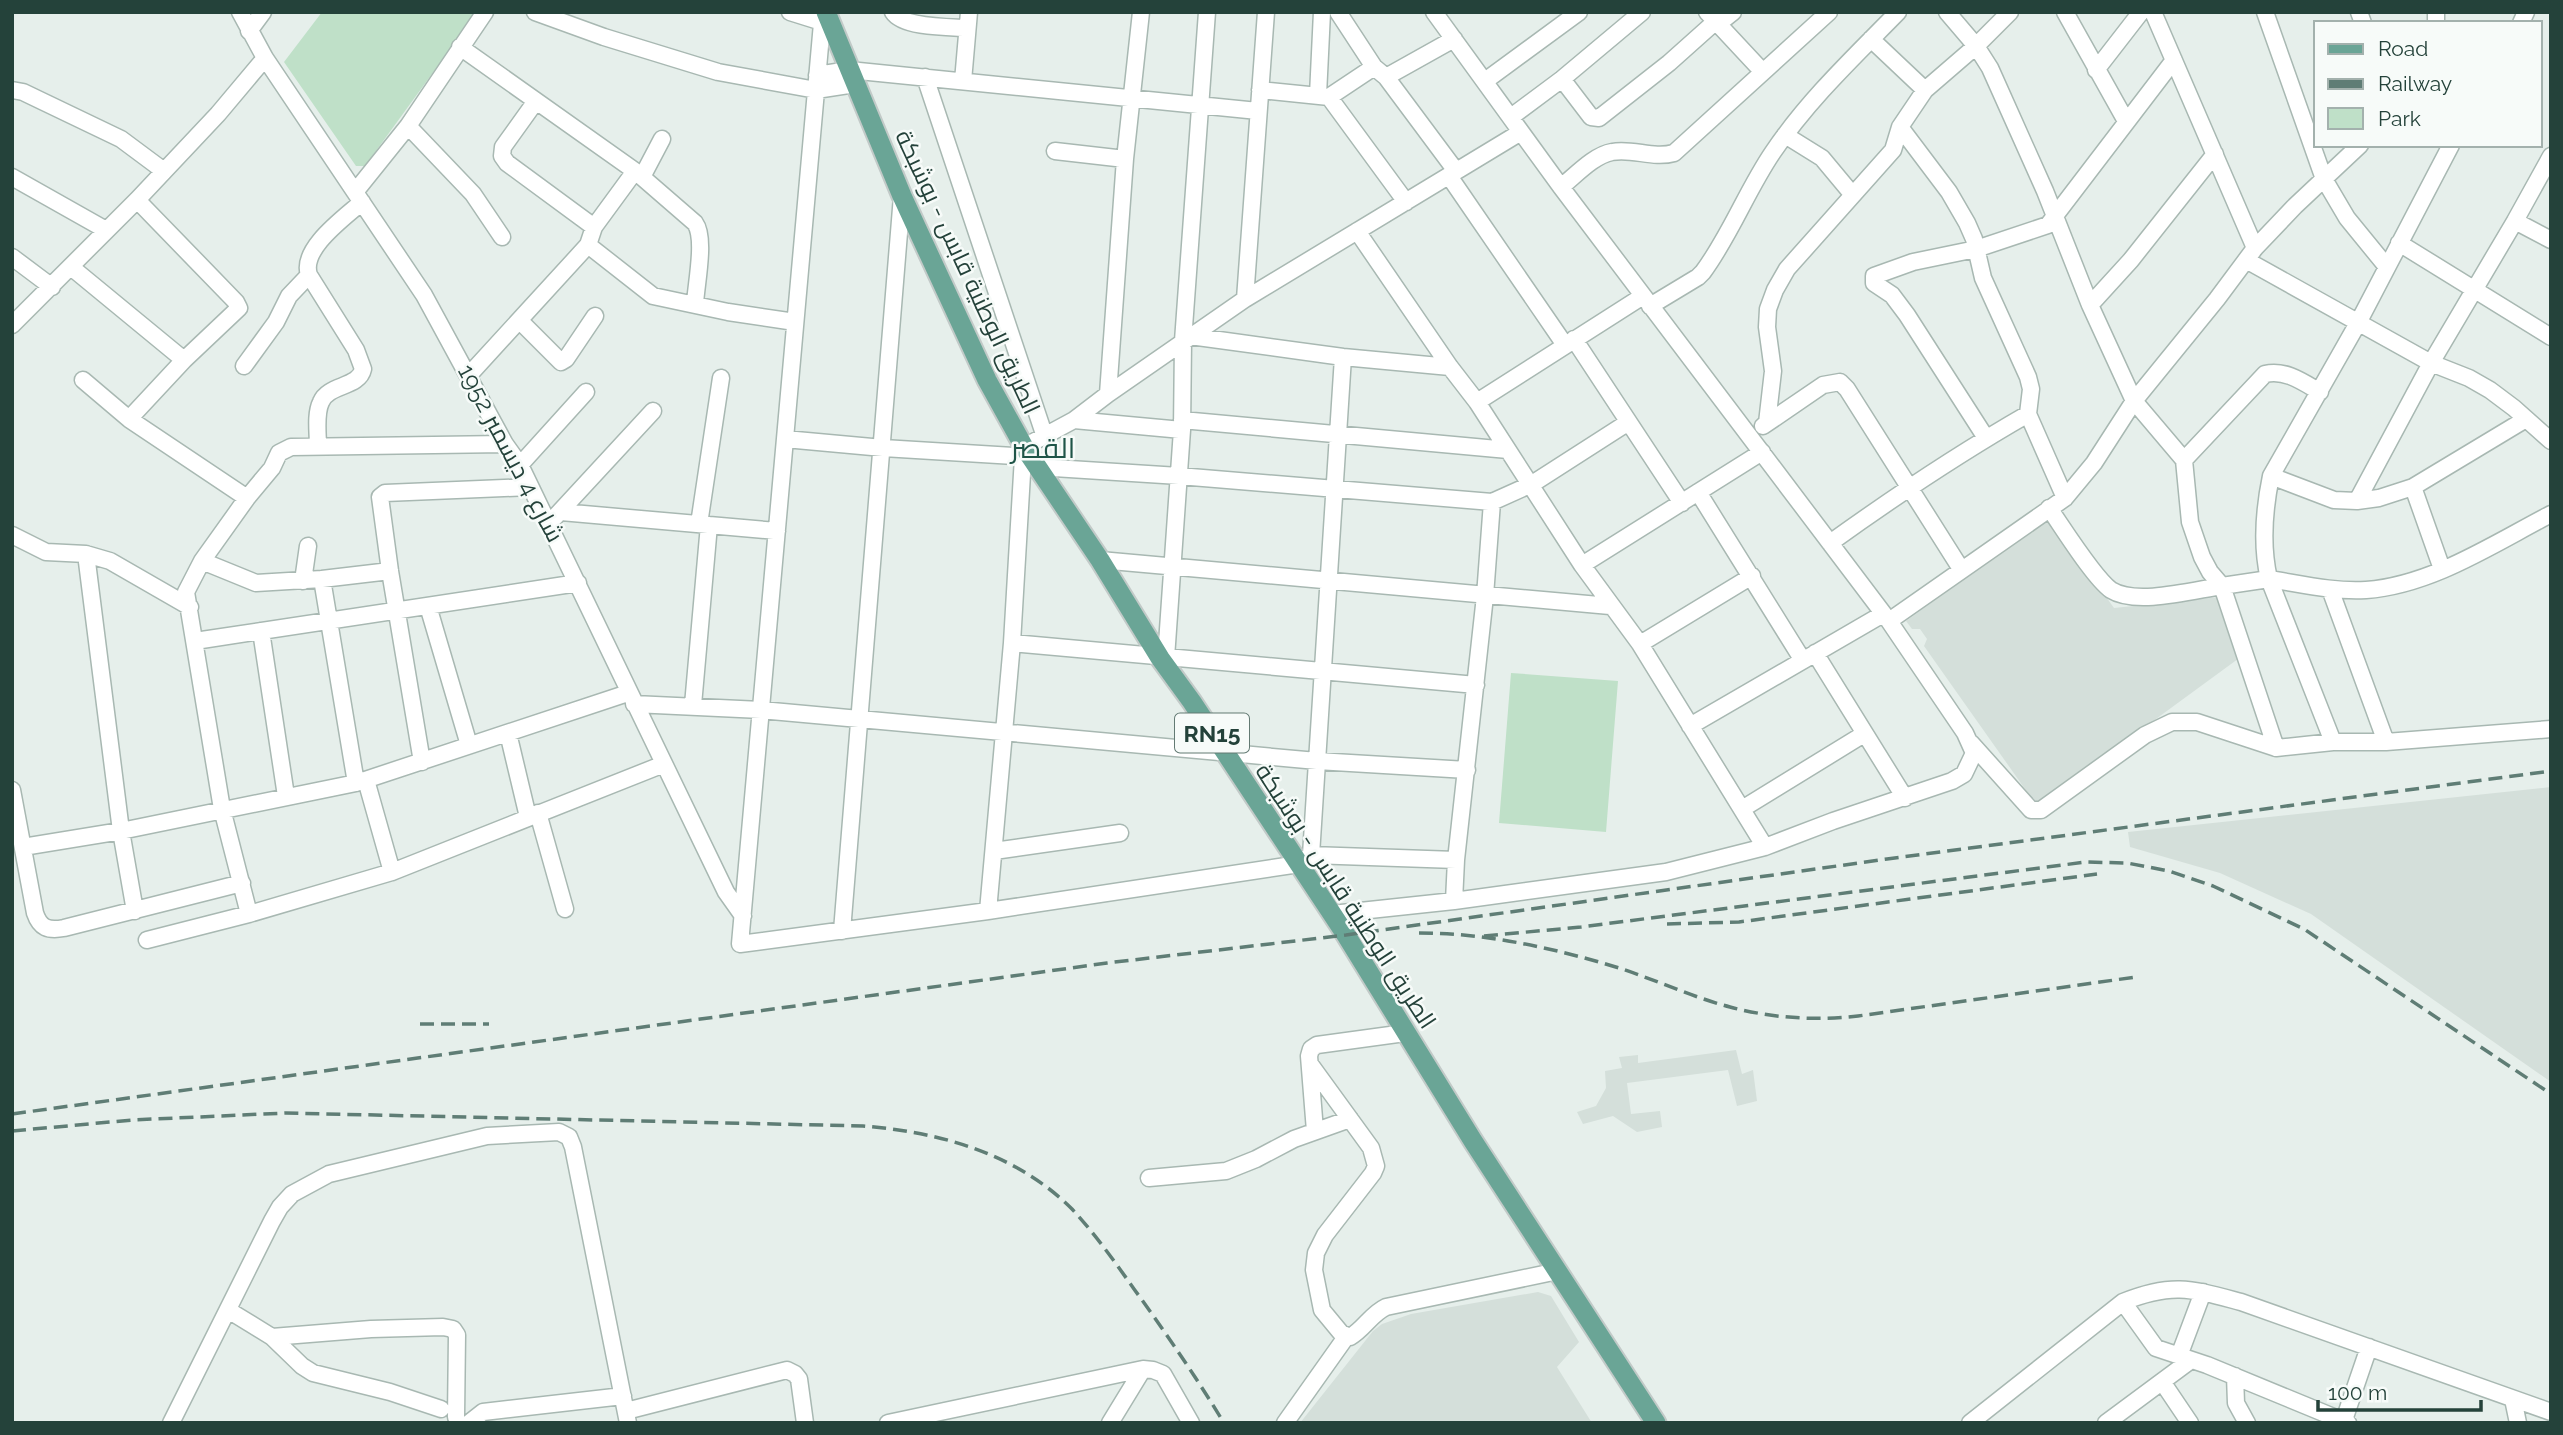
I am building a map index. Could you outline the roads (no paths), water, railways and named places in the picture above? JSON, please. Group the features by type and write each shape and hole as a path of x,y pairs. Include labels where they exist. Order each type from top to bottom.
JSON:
{"main road":[{"name":"الطريق الوطنية قابس - بوشبكة","path":"824,16 902,196 987,380 1029,457 1100,560 1224,752 1305,860 1332,914 1405,1032 1656,1423"}],"street":[{"name":"شارع 4 ديسمبر 1952","path":"240,12 265,58 424,295 530,487 555,517 578,583 631,698 726,892 743,916"},
{"path":"249,31 263,12"},
{"path":"318,447 318,408 322,399 326,393 359,378 363,369 356,350 309,275 306,264 315,247 358,197 485,12"},
{"path":"535,12 604,37 718,72 816,82 852,77 925,77 1258,111"},
{"path":"790,12 824,16 740,944 988,911 1305,860 1456,860"},
{"path":"893,12 898,18 908,22 968,20 963,81"},
{"path":"1108,394 1125,159 1141,12"},
{"path":"1163,658 1179,476 1200,106 1208,12"},
{"path":"1245,299 1266,12"},
{"path":"1322,12 1323,96 1406,202"},
{"path":"1338,12 1682,503"},
{"path":"1434,12 1561,187 1886,617 1971,743 2031,810 2046,807 2145,735 2172,722 2197,722 2276,748 2551,729"},
{"path":"1485,81 1579,12"},
{"path":"1511,117 1562,79 1642,12"},
{"path":"1562,79 1591,117 1598,118 1669,63 1714,19 1733,12"},
{"path":"1561,187 1608,153 1657,156 1674,153 1829,12"},
{"path":"1477,402 1570,342 1698,277 1785,135 1833,76 1898,12"},
{"path":"1947,12 1976,46 1990,68 2134,401 2184,460 2190,522 2202,557 2222,586 2276,748"},
{"path":"1767,423 1773,371 1767,327 1768,309 1787,269 1893,150 1900,127 1925,90 2010,12"},
{"path":"2065,12 2126,121"},
{"path":"2096,70 2141,12"},
{"path":"2153,12 2215,154 2251,254 2358,323 2431,363 2490,390 2551,441"},
{"path":"2266,12 2324,179 2347,218 2386,267"},
{"path":"1714,19 1762,71"},
{"path":"1260,90 1323,96 1454,39"},
{"path":"1871,39 1925,90"},
{"path":"460,47 638,174 699,228 695,304"},
{"path":"12,324 137,200 218,114 265,58"},
{"path":"1986,438 1907,315 1892,295 1873,281 1874,276 1913,261 1976,249 2048,225 2174,60"},
{"path":"925,77 1045,437"},
{"path":"12,90 23,92 121,139 164,171"},
{"path":"536,101 503,147 502,156 517,171 594,227"},
{"path":"408,126 473,194 502,237"},
{"path":"1900,127 1949,192 1967,223 1983,278 2028,377 2031,389 2028,414 2065,498"},
{"path":"988,911 1029,457 1045,437 1245,299 1521,132"},
{"path":"1785,135 1822,158 1852,194"},
{"path":"469,375 588,245 594,227 638,174 662,139"},
{"path":"1690,726 1808,656 1886,617 2065,498 2094,464 2134,401 2251,254 2358,147"},
{"path":"2333,742 2269,579 2264,559 2267,497 2272,476 2358,323 2450,147"},
{"path":"1055,151 1125,159"},
{"path":"2091,305 2131,260 2215,154"},
{"path":"2357,501 2431,363 2515,221 2545,181 2551,156"},
{"path":"12,177 106,230"},
{"path":"842,931 902,196"},
{"path":"129,419 184,360 239,311 239,307 137,200"},
{"path":"2515,221 2551,240"},
{"path":"1357,231 1477,402 1582,565 1640,644 1765,847"},
{"path":"2399,243 2551,337"},
{"path":"588,245 653,296 728,312 795,322"},
{"path":"12,257 52,287"},
{"path":"71,267 184,360"},
{"path":"244,366 276,322 289,296 309,275"},
{"path":"520,321 561,362 566,359 596,316"},
{"path":"1187,339 1450,367"},
{"path":"1305,860 1317,761 1343,356"},
{"path":"2184,460 2265,374 2276,371 2320,392"},
{"path":"693,705 704,524 721,378"},
{"path":"83,380 129,419 247,498"},
{"path":"1751,437 1823,385 1840,383 1847,389 1961,569"},
{"path":"520,465 586,392"},
{"path":"555,517 653,411"},
{"path":"1830,543 1986,438 2028,414"},
{"path":"2272,476 2334,500 2379,498 2413,487 2526,419"},
{"path":"1073,420 1337,434 1508,450"},
{"path":"785,439 1029,457 1179,476 1492,502 1532,484 1627,423"},
{"path":"249,914 222,809 203,705 187,589 202,562 247,498 272,468 281,450 292,447 505,443"},
{"path":"1582,565 1762,452"},
{"path":"422,762 390,571 380,502 382,494 530,487"},
{"path":"2413,487 2442,569"},
{"path":"1698,492 1752,576 1864,734 1905,798"},
{"path":"1454,901 1492,502"},
{"path":"2049,508 2100,579 2112,590 2146,597 2269,579 2330,589 2365,590 2405,584 2442,569 2551,514"},
{"path":"555,517 704,524 777,531"},
{"path":"12,535 46,552 86,554 110,561 190,607"},
{"path":"303,580 308,546"},
{"path":"86,554 121,831 135,911"},
{"path":"1100,560 1611,606"},
{"path":"202,562 256,583 390,571"},
{"path":"1640,644 1752,576"},
{"path":"321,579 361,781 392,872"},
{"path":"195,641 578,583"},
{"path":"2330,589 2386,742"},
{"path":"428,606 469,746"},
{"path":"261,631 286,796"},
{"path":"1012,643 1476,685"},
{"path":"23,848 121,831 361,781 508,733 631,698 1317,761 1467,770"},
{"path":"508,733 565,909"},
{"path":"1742,809 1864,734"},
{"path":"1332,914 1454,901 1666,872 1765,847 1872,807 1952,781 1964,774 1972,759 1971,743"},
{"path":"147,940 249,914 392,872 664,764"},
{"path":"12,790 35,913 38,923 44,928 55,929 135,911 242,883"},
{"path":"993,851 1120,833"},
{"path":"1315,1132 1311,1049 1317,1045 1405,1032"},
{"path":"1310,1064 1371,1148 1376,1166 1325,1235 1316,1253 1314,1270 1322,1310 1346,1337"},
{"path":"1149,1178 1226,1171 1350,1119"},
{"path":"171,1423 280,1207 292,1194 309,1182 329,1174 487,1136 559,1132 569,1137 573,1147 625,1410"},
{"path":"1285,1423 1346,1337 1355,1334 1377,1311 1558,1270"},
{"path":"1970,1423 1990,1417 2123,1301 2168,1288 2203,1292 2241,1303 2551,1412"},
{"path":"2106,1423 2162,1382 2185,1358 2203,1292"},
{"path":"2123,1301 2152,1344 2345,1422 2370,1348"},
{"path":"228,1310 272,1337 313,1373 390,1392 438,1416 464,1421 483,1412 625,1410 787,1370 799,1379 805,1423"},
{"path":"272,1337 371,1329 453,1329 457,1335 464,1421"},
{"path":"1110,1423 1143,1369"},
{"path":"888,1423 1143,1369 1163,1374 1191,1423"},
{"path":"2235,1376 2236,1403 2247,1423"},
{"path":"2162,1382 2190,1423"},
{"path":"2513,1399 2518,1423"}],"railway":[{"path":"12,1114 1107,963 1346,935 1887,859 2551,771"},
{"path":"1484,936 1581,927 2086,862 2127,863 2169,871 2213,886 2304,929 2551,1094"},
{"path":"1667,924 1739,922 2097,874"},
{"path":"1419,933 1495,939 1545,948 1619,968 1730,1007 1794,1018 1858,1016 2136,977"},
{"path":"420,1024 489,1024"},
{"path":"12,1131 132,1120 286,1113 863,1126 948,1140 975,1149 1026,1173 1072,1209 1146,1306 1224,1423"}],"district":[{"name":"القصر","path":"1043,448"}]}
